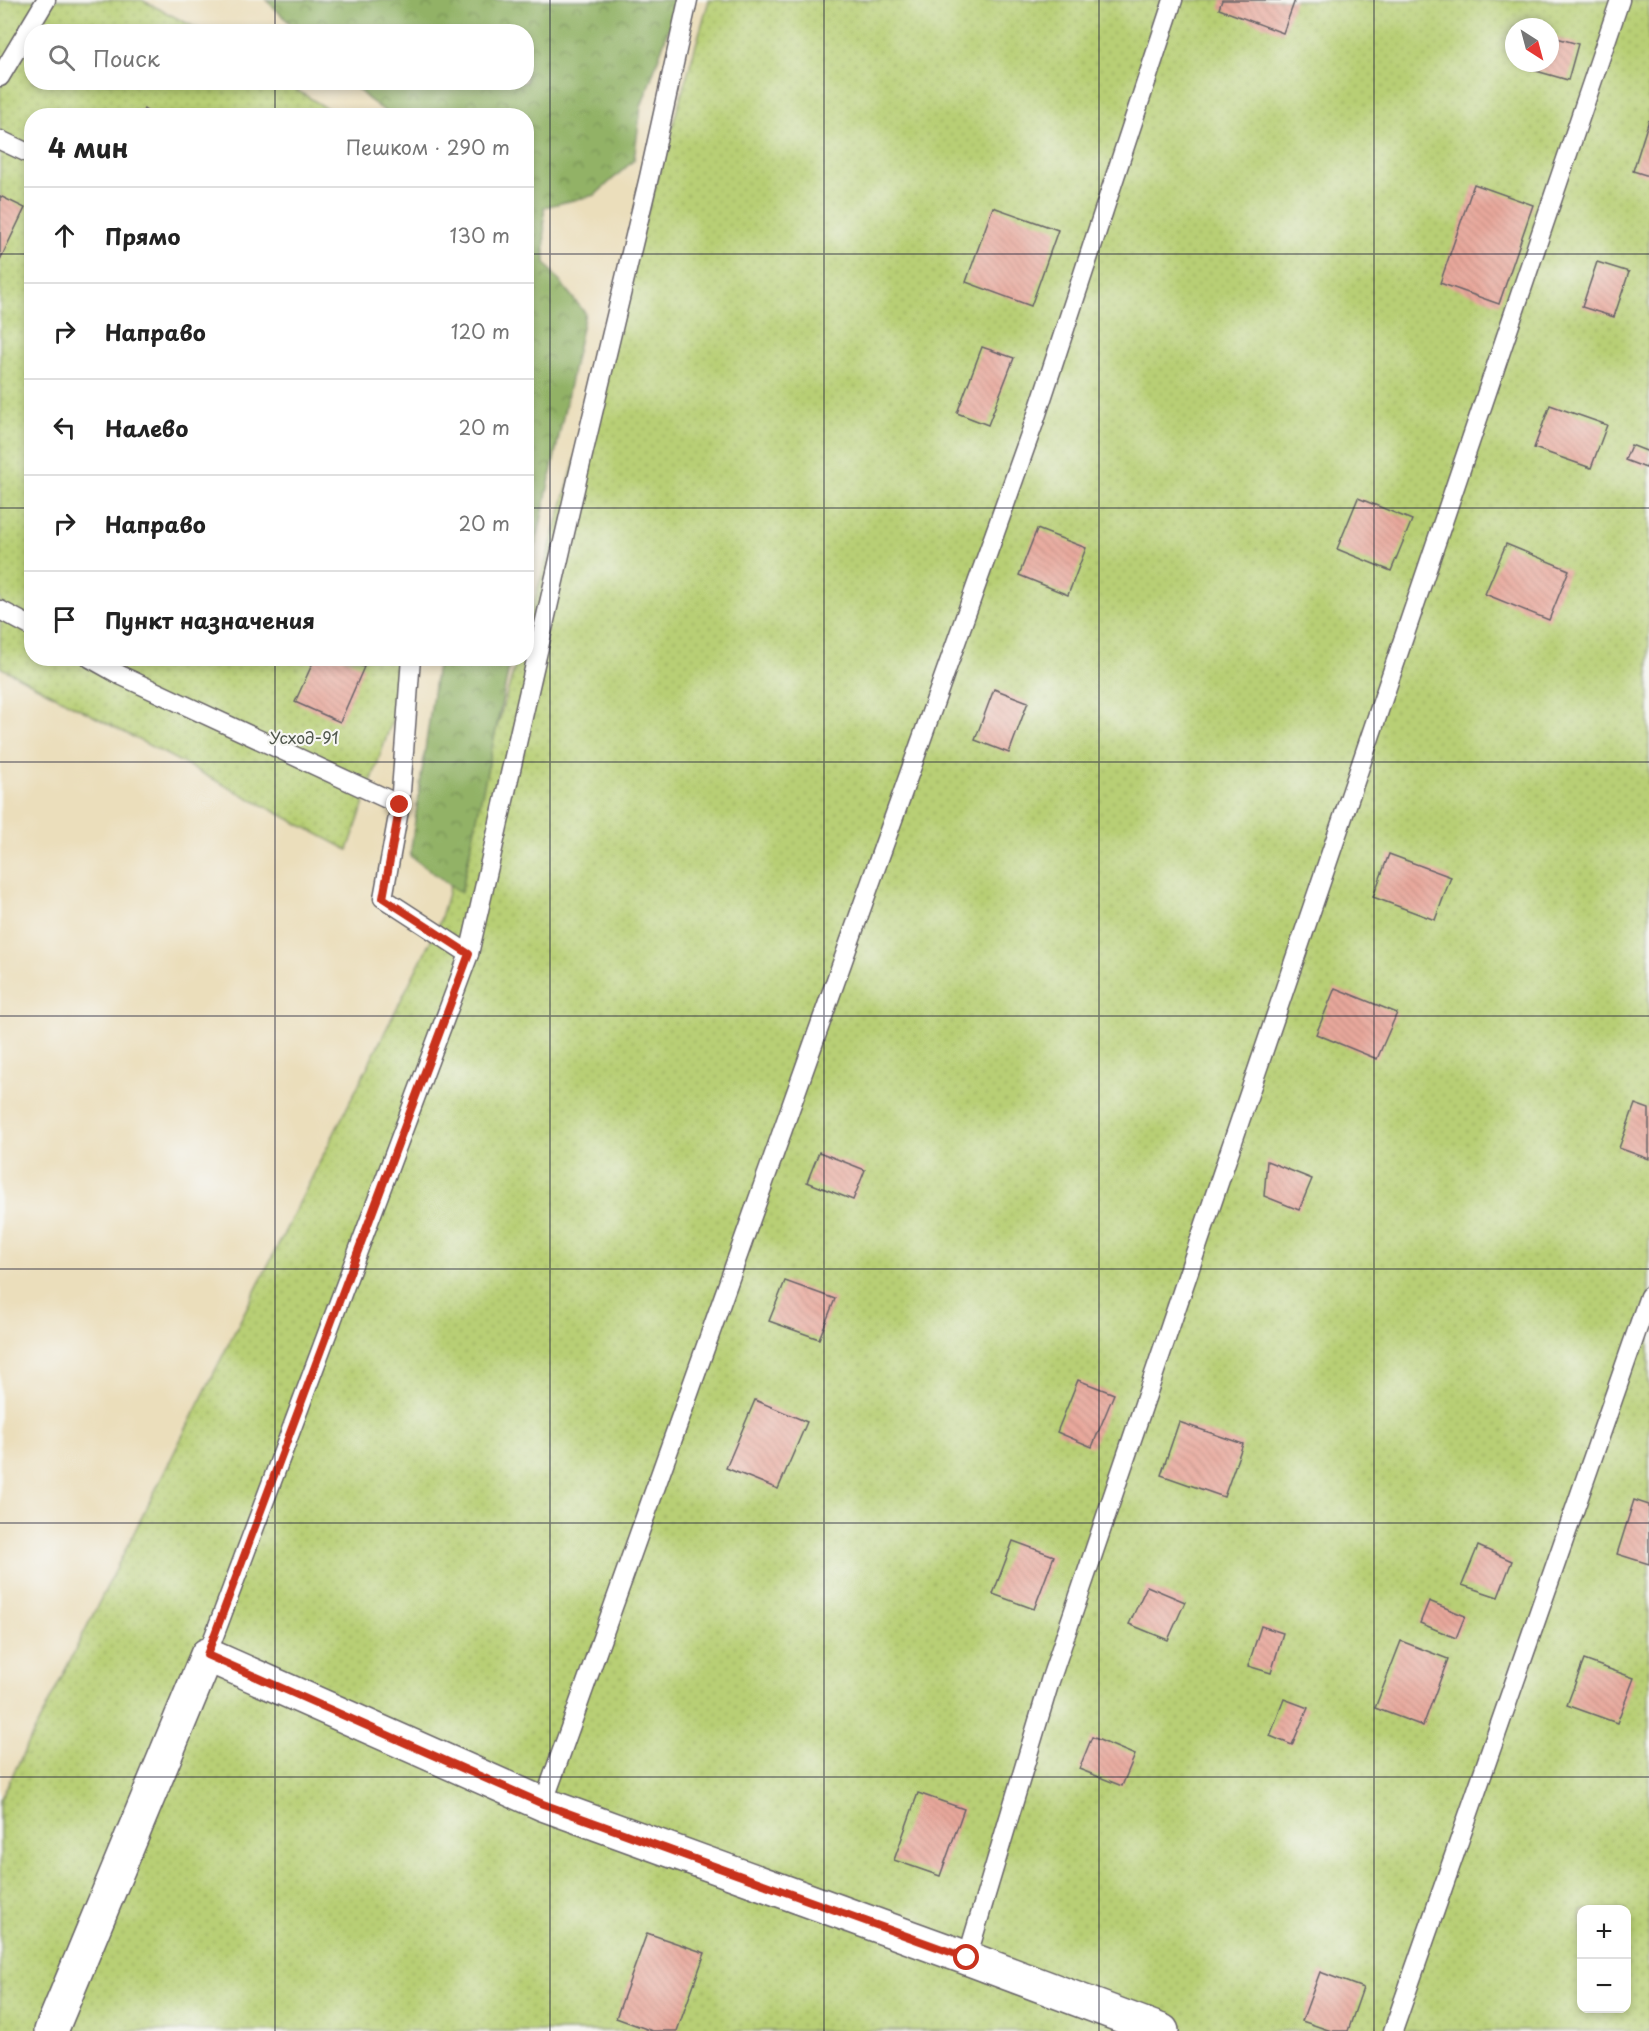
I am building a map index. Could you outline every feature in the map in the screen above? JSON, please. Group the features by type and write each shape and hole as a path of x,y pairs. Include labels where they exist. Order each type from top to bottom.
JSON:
{"street":[{"path":"51,2031 207,1655 543,1804 1162,2031"}],"lane":[{"path":"32,24 46,0"},
{"path":"207,1655 469,954 688,0"},
{"path":"543,1804 1034,423 1173,0"},
{"path":"967,1958 1053,1670 1620,0"},
{"path":"0,77 24,37"},
{"path":"0,140 24,151"},
{"path":"0,610 24,623"},
{"path":"104,666 400,805"},
{"path":"410,666 400,805 383,898 469,954"},
{"path":"1393,2031 1649,1296"}],"green space":[{"name":"Усход-91","path":"0,0 142,0 188,24 24,24 24,90 297,90 326,108 24,108 24,666 411,666 348,850 0,667"},
{"path":"266,0 679,0 641,107 634,160 595,195 544,207 545,263 585,313 534,554 534,108 380,108 358,90 534,90 534,24 291,24"},
{"path":"709,0 1649,0 1649,2031 0,2031 0,1800 439,924 515,666 534,666 534,602"},
{"path":"437,666 510,666 461,893 410,856"}],"building":[{"path":"1222,0 1295,0 1283,33 1219,9"},
{"path":"1559,39 1578,44 1568,80 1540,72 1559,72"},
{"path":"1649,120 1649,176 1633,171"},
{"path":"1474,184 1533,205 1499,304 1440,283"},
{"path":"0,196 24,208 24,210 0,260"},
{"path":"993,207 1058,230 1031,306 966,282"},
{"path":"1597,262 1629,272 1614,317 1582,307"},
{"path":"982,347 1014,358 988,425 957,413"},
{"path":"1550,405 1607,425 1591,468 1534,448"},
{"path":"1631,445 1649,452 1646,468 1625,460"},
{"path":"1358,498 1412,520 1391,571 1337,549"},
{"path":"1037,529 1086,548 1068,595 1019,575"},
{"path":"1506,544 1569,570 1549,620 1485,594"},
{"path":"311,666 364,667 340,722 295,702"},
{"path":"994,689 1028,702 1009,753 975,740"},
{"path":"1389,854 1451,877 1435,920 1373,897"},
{"path":"1335,988 1397,1013 1377,1059 1316,1034"},
{"path":"1635,1104 1649,1109 1649,1159 1619,1148"},
{"path":"819,1152 865,1170 853,1200 807,1182"},
{"path":"1267,1161 1312,1179 1299,1210 1264,1196"},
{"path":"785,1281 835,1299 819,1339 769,1321"},
{"path":"1078,1380 1114,1394 1092,1447 1057,1432"},
{"path":"755,1400 807,1422 778,1489 726,1468"},
{"path":"1179,1422 1243,1444 1224,1497 1161,1475"},
{"path":"1634,1500 1649,1505 1649,1564 1617,1554"},
{"path":"1013,1541 1054,1556 1034,1609 993,1594"},
{"path":"1478,1546 1512,1561 1498,1597 1462,1585"},
{"path":"1147,1586 1185,1602 1168,1640 1129,1624"},
{"path":"1429,1601 1465,1616 1456,1638 1420,1623"},
{"path":"1261,1626 1283,1633 1271,1673 1248,1666"},
{"path":"1401,1641 1448,1659 1423,1726 1375,1708"},
{"path":"1584,1660 1634,1678 1617,1723 1567,1705"},
{"path":"1284,1699 1308,1708 1292,1745 1270,1736"},
{"path":"1092,1737 1135,1755 1122,1786 1079,1769"},
{"path":"918,1793 964,1809 940,1876 894,1860"},
{"path":"647,1933 705,1953 677,2031 652,2031 616,2018"},
{"path":"1320,1972 1363,1988 1348,2031 1331,2031 1302,2021"}],"route":[{"path":"400,805 383,898 469,954 207,1655 543,1804 967,1958"}]}
